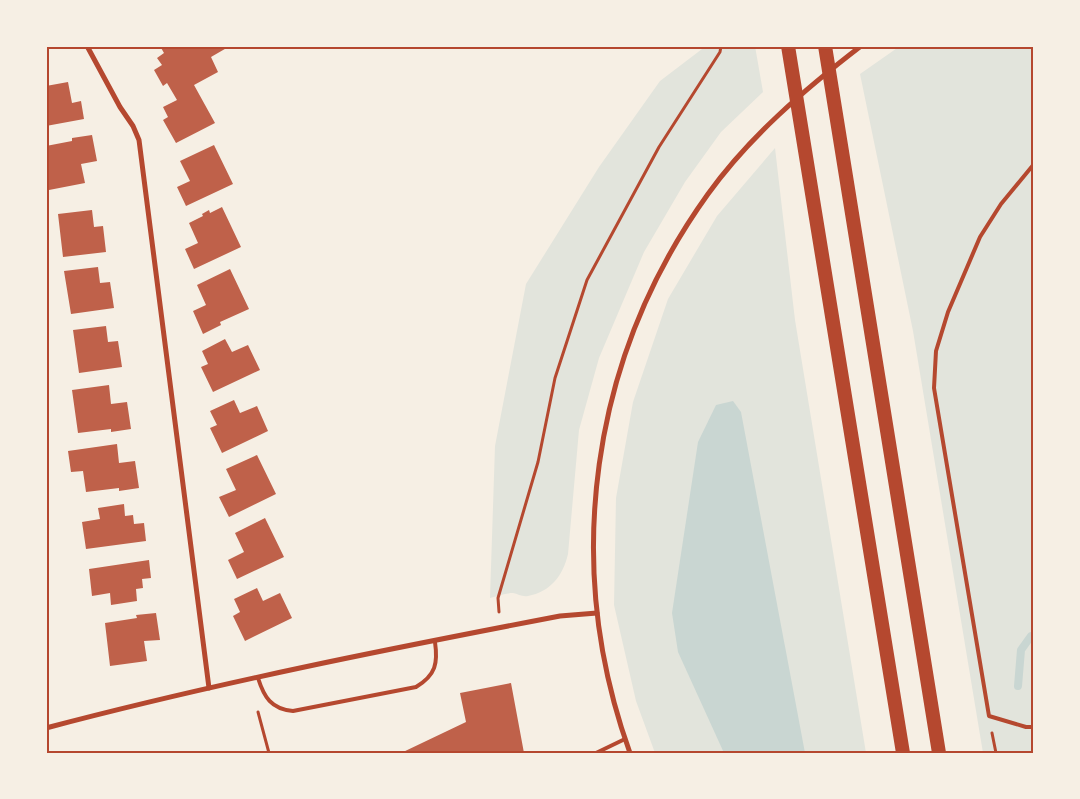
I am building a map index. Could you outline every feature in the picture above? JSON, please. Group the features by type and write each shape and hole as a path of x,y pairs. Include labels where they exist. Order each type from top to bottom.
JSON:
{"highway":[{"path":"788,46 903,753"},
{"path":"825,46 939,753"}],"street":[{"path":"86,46 139,140 209,688"},
{"path":"630,753 602,654 597,613 593,536 596,482 606,423 622,364 641,314 664,264 708,193 735,160 792,103 860,46"},
{"path":"46,728 209,688 501,627 560,616 597,613"}],"lane":[{"path":"1034,164 1001,204 980,238 948,312 936,351 934,388 989,716 1026,727 1034,727"},
{"path":"258,678 267,700 284,710 292,711 416,687 424,683 438,660 435,642"},
{"path":"596,753 625,739"}],"path":[{"path":"501,627 498,598 538,462 556,378 587,280 659,147 720,52 721,46"},
{"path":"249,680 269,753"}],"shaded area":[{"path":"706,46 755,46 763,92 721,132 685,182 644,252 599,358 579,430 568,554 563,569 549,587 536,594 522,596 510,593 490,598 495,446 526,284 599,167 660,81"},
{"path":"900,46 1034,46 1034,753 983,753 913,331 860,74"},
{"path":"775,148 795,320 866,753 655,753 636,701 614,605 616,498 633,402 668,299 717,216"},
{"path":"733,401 741,412 805,753 724,753 678,652 672,613 698,442 716,405"}],"building":[{"path":"160,46 230,46 211,57 218,72 194,85 215,123 176,143 163,120 168,117 163,107 177,100 167,83 163,86 154,70 162,65 157,58 164,53"},
{"path":"68,82 72,103 81,101 84,119 46,126 46,86"},
{"path":"92,135 97,161 81,164 85,183 49,190 46,178 46,146 72,141 72,138"},
{"path":"214,145 233,184 186,206 177,187 190,181 180,161"},
{"path":"222,207 241,247 194,269 185,249 198,243 189,223 203,216 202,214 209,210 210,213"},
{"path":"92,210 94,227 103,226 106,252 63,257 58,214"},
{"path":"98,267 100,283 110,282 114,308 71,314 64,271"},
{"path":"230,269 249,309 220,322 221,325 203,334 193,311 206,305 197,285"},
{"path":"106,326 108,342 118,341 122,367 79,373 73,330"},
{"path":"225,339 232,352 248,345 260,370 213,392 201,367 208,364 202,351"},
{"path":"109,385 111,404 127,402 131,429 111,432 111,429 78,433 72,390"},
{"path":"234,400 240,413 257,406 268,431 222,453 210,428 217,425 210,411"},
{"path":"117,444 119,463 135,461 139,488 119,491 119,488 86,492 83,471 71,472 68,451"},
{"path":"257,455 276,494 229,517 219,497 236,490 226,469"},
{"path":"124,504 125,516 133,515 134,524 144,523 146,541 86,549 82,522 100,519 98,508"},
{"path":"265,518 284,557 237,579 228,560 244,552 235,533"},
{"path":"149,560 151,578 142,579 143,588 136,589 137,601 111,605 110,593 92,596 89,569"},
{"path":"257,588 263,601 280,593 292,618 245,641 233,616 240,612 234,599"},
{"path":"156,613 160,640 144,641 147,661 110,666 105,623 137,618 136,615"},
{"path":"511,683 524,753 401,753 466,722 460,693"}],"waterway":[{"path":"1018,686 1021,650 1031,636 1034,636"}]}
